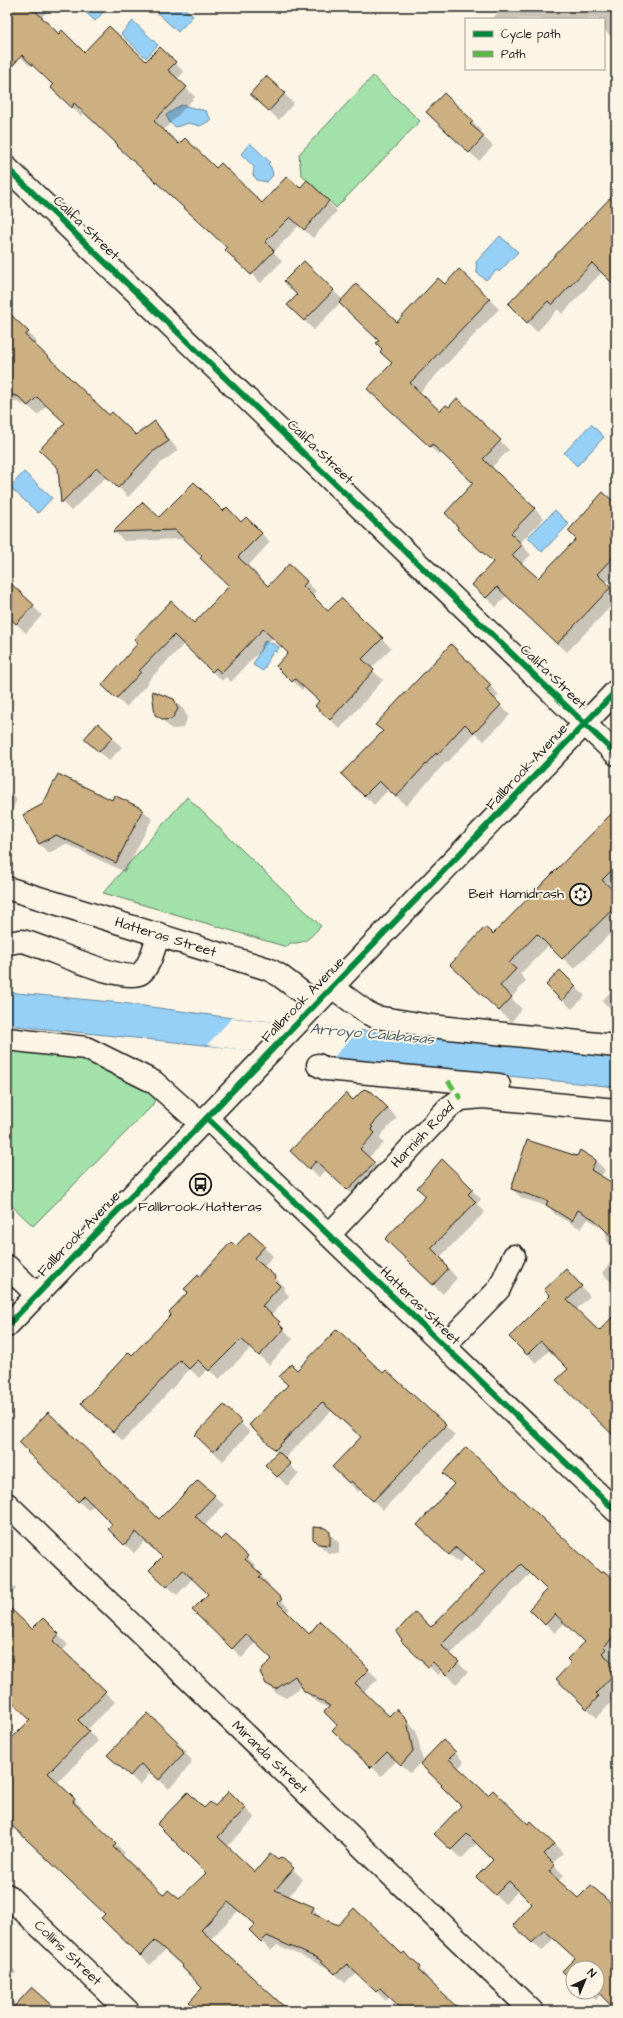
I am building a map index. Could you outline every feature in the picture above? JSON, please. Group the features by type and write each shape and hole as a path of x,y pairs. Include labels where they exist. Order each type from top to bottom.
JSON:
{"street":[{"name":"Califa Street","path":"7,168 616,754"},
{"name":"Fallbrook Avenue","path":"7,1326 616,691"},
{"name":"Hatteras Street","path":"7,888 268,968 316,1003"},
{"path":"7,943 20,941 85,964 130,976 140,973 146,967 159,934"},
{"path":"332,987 369,1014 376,1017 431,1026 616,1046"},
{"name":"Hatteras Street","path":"7,1039 86,1048 154,1082 204,1121 328,1235 616,1511"},
{"path":"318,1065 326,1069 616,1096"},
{"name":"Harnish Road","path":"328,1235 448,1108 461,1099 483,1097 616,1110"},
{"path":"444,1346 499,1289 514,1256"},
{"path":"7,1266 37,1295"},
{"name":"Miranda Street","path":"7,1504 532,2011"},
{"name":"Collins Street","path":"7,1895 128,2011"}],"green space":[{"path":"373,76 420,121 336,208 301,174 299,154"},
{"path":"187,797 321,926 308,939 296,943 290,943 287,947 103,893"},
{"path":"7,1049 86,1057 157,1095 152,1106 33,1226 7,1201"}],"water":[{"path":"80,7 108,7 95,21"},
{"path":"151,7 183,7 193,16 178,32"},
{"path":"133,21 158,45 146,58 121,34"},
{"path":"181,105 206,111 211,120 200,126 189,123 176,127 170,123 166,115"},
{"path":"250,143 270,162 268,164 271,167 273,175 267,182 257,180 253,175 254,167 241,154"},
{"path":"500,236 518,252 499,272 497,270 486,280 477,273 476,262"},
{"path":"591,424 604,437 577,466 564,453"},
{"path":"24,472 52,498 38,513 10,487"},
{"path":"555,510 569,524 542,552 528,537"},
{"path":"265,640 279,647 277,652 273,651 263,671 253,665"},
{"name":"Arroyo Calabasas","path":"7,992 122,1003 232,1018 616,1055 616,1087 7,1025"}],"pier":[{"path":"232,1018 360,1029 332,1059 207,1045"}],"building":[{"path":"7,7 31,7 59,34 62,30 84,52 109,26 146,61 160,47 176,62 168,70 187,87 154,121 179,144 185,138 216,168 221,163 262,203 287,176 300,188 307,180 329,201 304,230 290,217 265,242 274,251 251,275 225,250 227,248 117,146 118,145 74,103 72,108 51,88 53,85 22,55 7,72"},
{"path":"266,76 285,93 269,111 250,94"},
{"path":"444,93 473,121 470,124 484,136 469,153 426,112"},
{"path":"616,192 616,287 592,263 552,305 548,301 527,323 508,304"},
{"path":"304,261 334,290 304,321 287,305 297,295 284,281"},
{"path":"459,269 490,299 410,383 440,411 446,405 449,407 457,398 501,440 483,459 535,508 511,533 522,545 512,555 538,578 576,539 568,531 603,492 616,504 616,554 597,574 611,587 557,644 497,587 486,598 472,585 493,562 457,529 458,527 445,513 473,483 432,444 430,447 367,389 392,363 380,352 382,349 376,343 379,341 339,303 356,284 397,322 438,278 445,284"},
{"path":"7,311 29,332 25,335 109,415 112,412 136,435 155,421 169,441 151,453 118,488 97,468 61,503 58,468 39,450 65,423 37,397 28,406 19,397 7,393"},
{"path":"194,482 223,511 227,507 241,522 246,517 262,533 238,557 268,586 289,564 307,581 303,586 328,611 341,598 383,638 362,659 374,670 330,720 315,706 319,701 295,679 292,682 276,666 288,653 263,629 221,673 216,668 212,672 174,635 139,671 141,672 116,699 102,685 138,643 134,639 171,601 194,623 229,586 200,558 202,556 175,530 113,532 143,502 159,517"},
{"path":"7,580 34,605 16,624 7,616"},
{"path":"451,644 491,685 486,690 501,705 474,733 465,724 396,797 379,781 364,796 341,774 383,731 375,725"},
{"path":"152,691 174,699 178,709 172,719 164,720 155,715"},
{"path":"98,723 113,737 99,752 84,739"},
{"path":"58,774 112,800 114,795 143,809 116,863 56,835 39,844 23,815 43,804"},
{"path":"616,809 616,866 602,880 616,893 616,906 562,959 537,934 509,963 516,969 500,986 512,997 499,1011 450,965 485,927 493,934"},
{"path":"560,970 576,986 562,1001 546,985"},
{"path":"364,1089 372,1092 388,1108 371,1126 373,1127 371,1129 375,1133 360,1149 375,1163 347,1190 316,1161 309,1169 290,1151 346,1093 353,1100"},
{"path":"527,1140 577,1156 580,1150 596,1160 591,1170 616,1185 616,1241 595,1220 578,1210 572,1221 546,1205 548,1201 511,1189"},
{"path":"442,1159 473,1189 468,1194 476,1202 431,1248 442,1259 448,1269 433,1285 385,1239 426,1196 417,1188"},
{"path":"249,1232 265,1246 254,1258 276,1277 274,1280 280,1286 262,1306 280,1322 279,1324 284,1329 259,1356 241,1339 209,1371 198,1360 189,1369 180,1360 113,1432 81,1403 129,1352 132,1355 171,1315 169,1312 188,1292 184,1289 198,1275 199,1277 231,1242 236,1246"},
{"path":"566,1269 582,1286 567,1300 599,1331 616,1313 616,1367 614,1370 616,1372 616,1438 556,1380 568,1369 541,1341 527,1355 509,1337 550,1296 544,1290"},
{"path":"337,1329 383,1373 386,1370 446,1425 373,1501 351,1481 349,1483 332,1467 361,1437 322,1402 275,1450 249,1425 288,1385 279,1377 291,1364 297,1370"},
{"path":"224,1405 242,1422 213,1452 195,1435"},
{"path":"48,1412 159,1519 198,1480 215,1495 195,1516 221,1540 226,1535 248,1556 245,1559 262,1575 259,1577 282,1599 278,1603 309,1634 320,1621 369,1669 355,1683 389,1716 396,1709 407,1720 413,1751 401,1765 387,1752 371,1768 332,1730 337,1725 324,1712 330,1706 304,1691 295,1676 276,1689 266,1684 260,1672 272,1659 246,1634 232,1649 192,1610 208,1594 183,1570 167,1587 149,1570 162,1557 136,1532 124,1545 108,1529 112,1524 84,1496 78,1502 27,1452 28,1451 19,1442"},
{"path":"466,1447 601,1573 604,1571 616,1582 616,1634 604,1647 606,1649 602,1653 616,1666 616,1672 596,1693 599,1696 587,1709 556,1679 571,1663 567,1659 584,1642 555,1614 545,1625 529,1609 547,1590 521,1564 441,1645 459,1662 446,1675 433,1662 428,1667 401,1641 402,1639 397,1634 397,1631 415,1612 431,1627 485,1572 456,1547 449,1555 417,1525 454,1484 443,1473"},
{"path":"278,1451 291,1464 277,1477 265,1465"},
{"path":"313,1527 325,1528 330,1532 330,1545 318,1544 313,1539"},
{"path":"7,1605 32,1629 43,1618 59,1634 53,1641 106,1691 78,1720 89,1731 48,1773 75,1799 73,1802 116,1843 113,1847 164,1895 168,1890 179,1899 206,1873 157,1824 188,1792 204,1808 210,1802 215,1806 229,1791 246,1808 218,1837 255,1872 270,1854 278,1860 281,1857 294,1868 275,1890 314,1907 311,1913 338,1925 354,1908 402,1954 404,1952 420,1967 418,1970 461,2011 404,2011 380,1988 376,1992 347,1964 335,1974 319,1959 267,1936 261,1942 249,1930 255,1924 228,1902 201,1930 289,2011 199,2011 189,2002 202,1988 182,1967 183,1966 155,1941 140,1956 101,1918 105,1914 7,1821 7,1743 30,1720 7,1696"},
{"path":"148,1713 178,1742 176,1744 183,1750 182,1751 184,1753 159,1780 141,1764 130,1776 107,1755"},
{"path":"443,1740 456,1752 449,1759 488,1795 493,1790 528,1824 530,1821 554,1844 544,1854 555,1865 549,1872 578,1898 591,1885 616,1908 616,2011 605,1999 605,1960 573,1960 575,1958 544,1930 532,1943 513,1925 532,1904 509,1881 495,1895 476,1877 493,1860 467,1834 451,1850 434,1834 461,1806 420,1764"},
{"path":"32,1987 59,2011 10,2011"}],"marked path":[{"path":"448,1081 461,1099"}],"cycle path":[{"path":"7,168 616,754"},
{"path":"7,1326 616,691"},
{"path":"207,1118 616,1511"}],"place":[{"name":"Beit Hamidrash","path":"580,894"},
{"name":"Fallbrook/Hatteras","path":"200,1185"}]}
